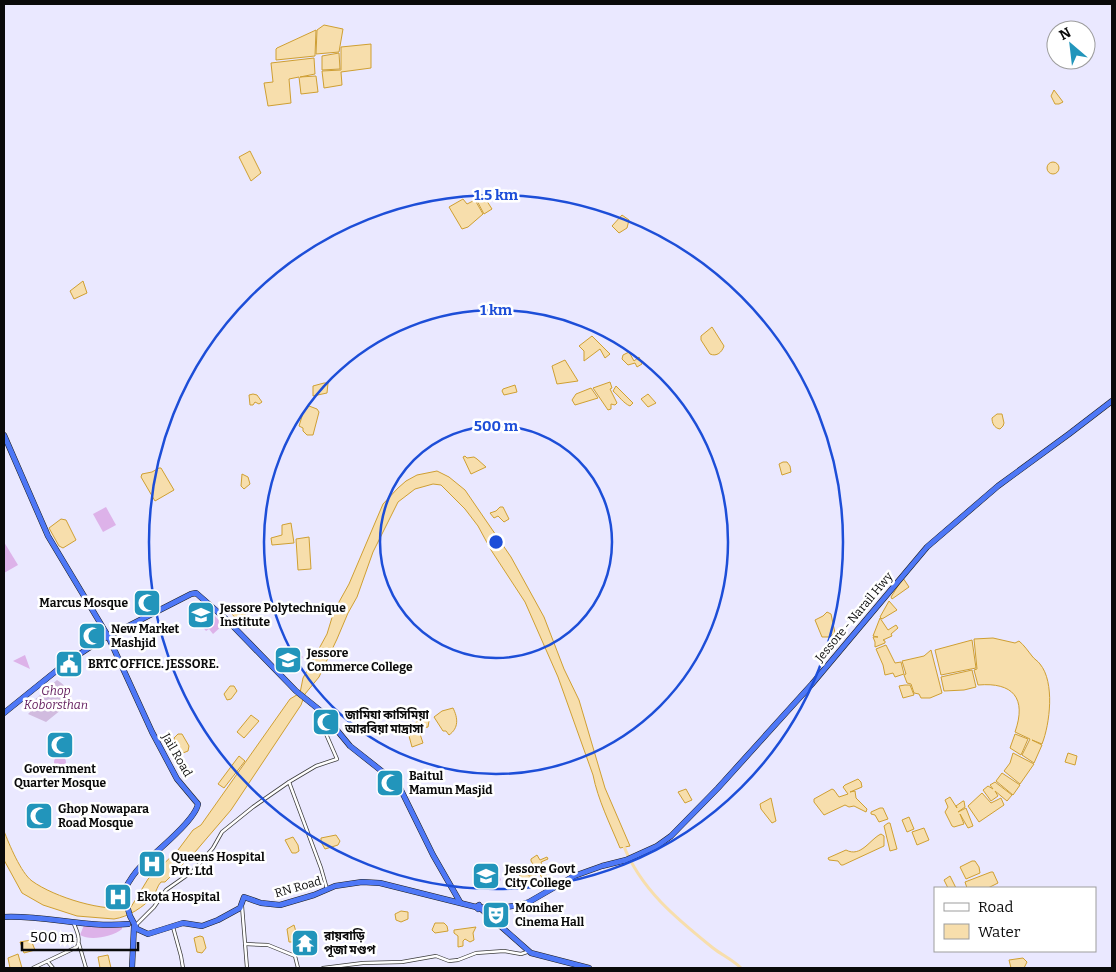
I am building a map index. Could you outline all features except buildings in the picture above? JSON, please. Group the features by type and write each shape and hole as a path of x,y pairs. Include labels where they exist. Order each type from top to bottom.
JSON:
{"highway":[{"name":"Jessore - Narail Hwy","path":"478,907 500,908 519,906 574,876 632,858 678,830 812,684 894,583 932,542 998,486 1112,401"},
{"path":"4,435 46,532 107,635"},
{"path":"4,712 63,663 107,635 197,589 228,618 296,691 322,712 345,741 399,786 433,855 462,901"},
{"name":"Jail Road","path":"107,635 120,659 152,732 177,780 198,804 192,816 131,877 123,892 132,925"},
{"name":"RN Road","path":"4,917 76,924 117,923 132,925 147,934 183,923 198,926 210,923 240,908 244,897 261,903 280,905 327,889 355,882 370,882 462,901 478,907"},
{"path":"478,907 534,957 579,968"},
{"path":"132,925 132,968"},
{"path":"528,951 589,968"}],"street":[{"path":"132,925 154,907 166,890 193,871 213,848 222,832 289,782 316,766 337,759 323,727 330,721"},
{"path":"289,782 327,889"},
{"path":"242,904 247,968"},
{"path":"76,924 86,968"},
{"path":"173,927 183,968"},
{"path":"32,968 75,949 79,943"},
{"path":"246,944 268,945 295,956 298,968"},
{"path":"323,968 363,963 402,962 436,956 441,956 449,961 458,960 476,953 504,951 521,954 528,951"},
{"path":"48,962 53,968"}],"shaded area":[{"path":"106,507 116,525 103,532 93,514"},
{"path":"4,542 18,565 4,573"},
{"path":"207,607 223,625 213,634 209,629 206,631 195,618"},
{"path":"295,650 303,657 295,666 289,662 292,658 290,656"},
{"path":"25,655 30,669 13,661"},
{"path":"58,756 62,756 66,762 62,768 58,768 54,764 54,760"},
{"path":"495,865 501,880 487,885 473,881 478,870"},
{"path":"84,925 120,926 122,929 107,936 89,938 80,935"}],"green space":[{"name":"Ghop Koborsthan","path":"57,680 67,689 72,701 46,722 28,714 31,703"}],"water":[{"path":"324,25 343,29 339,52 316,54 317,30"},
{"path":"316,30 315,56 276,60 277,48"},
{"path":"371,44 371,68 341,72 342,85 324,88 322,71 341,70 341,47"},
{"path":"339,53 340,69 322,70 322,56"},
{"path":"314,58 315,74 300,77 316,76 318,92 301,94 299,77 289,79 291,103 268,106 264,83 273,82 271,63"},
{"path":"1054,90 1063,102 1055,104 1051,96"},
{"path":"250,151 261,173 251,181 239,157"},
{"path":"1053,162 1059,168 1053,174 1047,168"},
{"path":"483,195 492,209 484,214 476,199"},
{"path":"463,199 467,204 475,200 483,214 468,227 462,229 449,207"},
{"path":"622,215 629,220 627,228 619,233 612,226"},
{"path":"83,281 87,293 74,299 70,291"},
{"path":"712,327 724,346 721,352 715,355 710,354 701,340 701,336"},
{"path":"592,336 610,354 605,358 600,349 584,361 584,351 579,346"},
{"path":"629,352 634,361 639,357 642,364 637,367 635,363 628,365 622,359 623,355"},
{"path":"565,360 578,381 557,384 552,366"},
{"path":"610,382 612,388 610,389 617,403 615,405 611,404 611,409 608,410 593,388"},
{"path":"328,383 327,393 313,396 313,386"},
{"path":"515,385 517,392 504,395 503,389"},
{"path":"616,386 633,403 630,406 613,391"},
{"path":"591,388 598,398 575,405 572,400 576,394"},
{"path":"648,394 656,403 648,407 641,399"},
{"path":"249,395 257,395 262,402 259,404 255,402 253,405 250,405"},
{"path":"309,406 317,409 319,412 313,435 307,435 303,428 299,426 303,413"},
{"path":"997,414 1002,414 1004,423 1000,429 992,422 992,418"},
{"path":"463,457 467,458 474,457 486,467 471,474"},
{"path":"787,462 791,472 782,475 779,464"},
{"path":"161,468 174,490 155,501 141,477 142,474"},
{"path":"437,471 449,477 465,490 511,557 544,617 564,669 579,700 605,788 630,846 620,848 601,803 558,677 525,602 491,550 478,526 465,509 441,485 433,484 415,489 398,502 373,552 357,597 319,677 305,694 301,705 231,810 195,852 165,882 161,882 149,900 130,914 114,919 77,916 43,905 22,893 4,860 4,831 24,872 32,881 42,887 66,898 94,906 108,908 131,907 148,879 178,850 193,830 201,825 290,699 300,693 303,678 327,634 334,611 349,584 383,504 406,481 417,475"},
{"path":"242,474 248,477 250,484 244,489 241,486"},
{"path":"503,507 509,519 504,522 498,516 494,518 490,513"},
{"path":"61,519 66,520 76,540 63,548 59,546 49,528"},
{"path":"291,523 294,543 272,545 271,538 282,535 282,525"},
{"path":"309,537 311,569 298,570 296,539"},
{"path":"903,578 909,587 892,599 891,597"},
{"path":"889,601 897,610 882,619 880,617"},
{"path":"236,608 239,608 252,622 247,628 243,627 232,614"},
{"path":"827,612 831,614 835,633 830,637 822,637 815,620"},
{"path":"880,618 888,630 896,625 898,628 891,634 892,636 883,640 885,643 875,647 873,637 878,637 873,636"},
{"path":"993,638 1015,643 1019,641 1039,663 1048,681 1049,715 1042,744 1032,740 1042,745 1034,763 1022,755 1030,739 1015,732 1019,710 1018,701 1014,695 1000,686 978,685 974,670 977,669 974,639"},
{"path":"972,640 976,668 941,675 935,650"},
{"path":"886,645 895,663 901,662 904,674 895,677 893,673 885,675 876,649"},
{"path":"931,650 942,693 930,698 921,698 919,694 914,693 911,684 907,683 902,661 924,656"},
{"path":"972,670 976,687 944,691 941,677"},
{"path":"910,685 914,695 903,698 899,686"},
{"path":"230,686 234,686 237,691 231,699 227,700 224,694"},
{"path":"453,708 457,723 455,729 449,735 446,731 443,731 434,717 442,711"},
{"path":"251,715 259,721 244,738 237,732"},
{"path":"427,717 429,721 428,727 417,729 416,722"},
{"path":"416,732 420,734 423,743 412,747 409,736"},
{"path":"178,734 182,734 189,746 188,751 183,753 178,746 174,738"},
{"path":"1015,734 1028,739 1021,755 1010,748"},
{"path":"1013,753 1034,764 1020,784 1004,771 1010,763"},
{"path":"1068,753 1077,756 1075,765 1065,762"},
{"path":"239,756 245,761 224,788 218,784"},
{"path":"1002,773 1020,785 1013,795 996,781"},
{"path":"858,779 862,787 850,792 855,791 856,798 867,809 866,812 854,806 849,807 845,805 824,815 814,802 814,799 832,789 839,797 848,794 843,787"},
{"path":"995,782 1012,795 1007,801 995,791 998,796 991,801 983,790 988,786 993,789 990,785"},
{"path":"686,789 692,800 685,803 678,792"},
{"path":"982,793 991,803 1001,798 1004,805 979,822 968,806"},
{"path":"950,797 957,808 956,806 964,801 965,807 958,812 966,808 973,826 968,828 960,814 964,824 952,826 945,812 948,807 945,800"},
{"path":"771,798 776,821 772,823 761,809 760,804"},
{"path":"883,808 888,819 879,822 871,812"},
{"path":"909,817 914,829 907,832 902,820"},
{"path":"890,823 897,849 890,851 884,826"},
{"path":"924,828 929,840 917,845 912,832"},
{"path":"881,834 884,836 884,846 843,865 838,861 829,860 828,858 846,850 856,852 861,850"},
{"path":"336,835 340,841 338,845 325,849 321,838"},
{"path":"293,837 298,845 299,851 296,853 292,853 285,840"},
{"path":"537,855 540,860 547,857 548,859 541,862 547,877 543,879 539,873 523,884 519,874 526,868 529,876 532,875 536,869 531,859"},
{"path":"975,861 979,867 980,873 966,879 960,867"},
{"path":"993,872 998,883 990,887 967,887 965,882"},
{"path":"950,876 956,887 948,887 944,880"},
{"path":"401,911 408,912 408,919 401,922 396,920 395,914"},
{"path":"435,923 444,923 448,931 435,933 432,930"},
{"path":"294,925 299,942 289,942 287,929"},
{"path":"476,927 473,933 474,940 470,942 465,939 463,946 458,947 458,936 454,933 454,930"},
{"path":"203,937 206,948 202,953 197,952 194,938"},
{"path":"31,940 35,950 24,953 20,942"},
{"path":"18,954 22,968 10,968 8,958"},
{"path":"108,955 111,968 100,968 98,957"},
{"path":"1023,958 1027,962 1024,968 1011,968 1009,960"}],"waterway":[{"path":"623,844 639,875 661,902 699,937 741,968"}],"place":[{"name":"Marcus Mosque","path":"147,603"},
{"name":"Jessore Polytechnique Institute","path":"201,615"},
{"name":"New Market Mashjid","path":"92,636"},
{"name":"Jessore Commerce College","path":"288,660"},
{"name":"BRTC OFFICE. JESSORE.","path":"69,664"},
{"name":"জামিয়া কাসিমিয়া আরবিয়া মাদ্রাসা","path":"326,722"},
{"name":"Government Quarter Mosque","path":"60,745"},
{"name":"Baitul Mamun Masjid","path":"390,783"},
{"name":"Ghop Nowapara Road Mosque","path":"39,816"},
{"name":"Queens Hospital Pvt. Ltd","path":"152,864"},
{"name":"Jessore Govt City College","path":"486,876"},
{"name":"Ekota Hospital","path":"118,897"},
{"name":"Moniher Cinema Hall","path":"496,915"},
{"name":"রায়বাড়ি পূজা মণ্ডপ","path":"305,943"}]}
